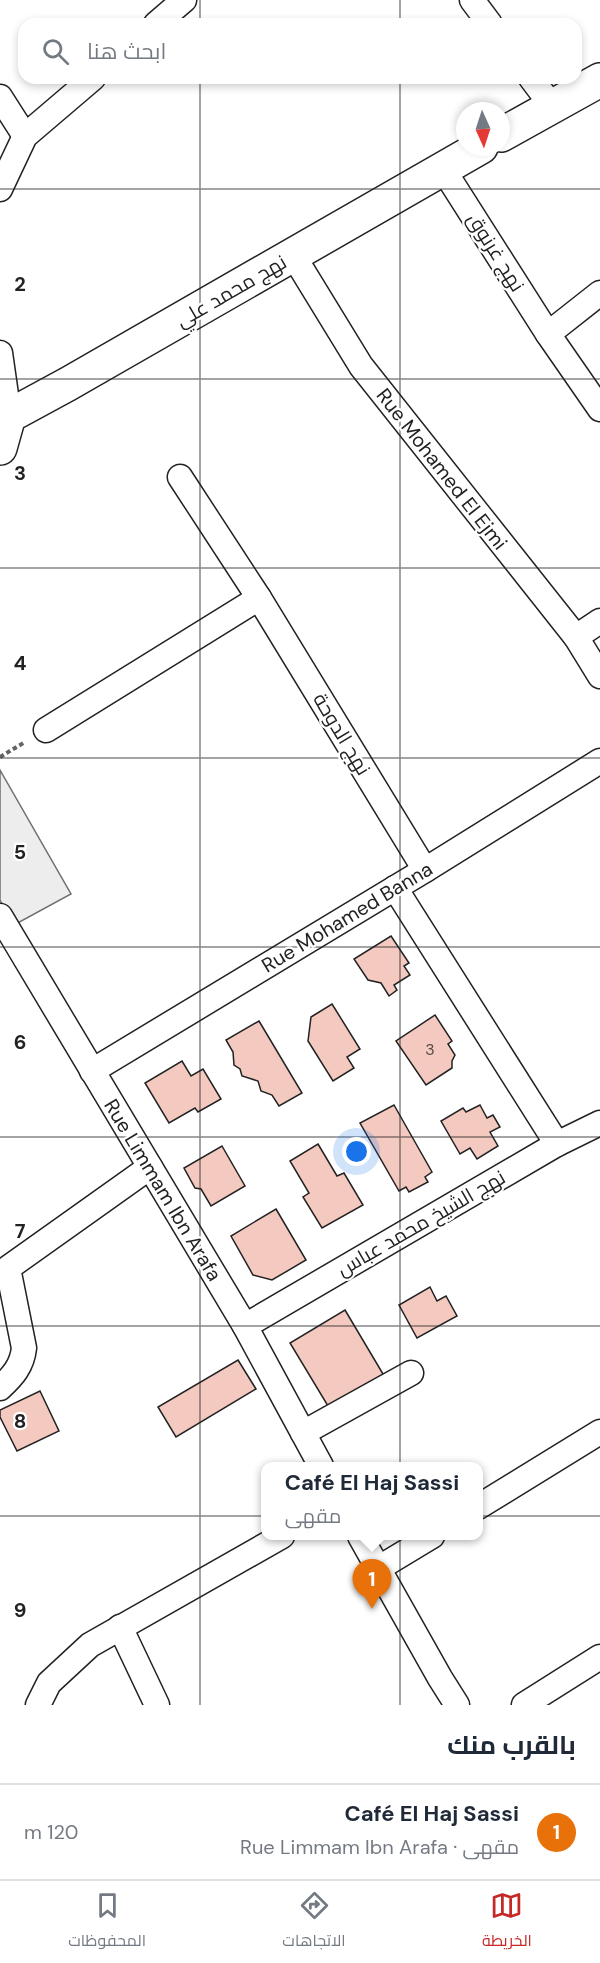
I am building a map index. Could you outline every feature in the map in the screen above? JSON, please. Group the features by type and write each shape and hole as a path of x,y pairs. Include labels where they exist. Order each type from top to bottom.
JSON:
{"street":[{"path":"472,0 486,18"},
{"path":"163,18 181,1"},
{"path":"510,130 600,80"},
{"path":"0,189 25,136 86,84"},
{"path":"536,84 552,106"},
{"path":"0,97 25,136"},
{"name":"نهج محمد علي","path":"9,416 465,156"},
{"name":"نهج غرنوق","path":"443,169 548,334 600,409"},
{"name":"Rue Mohamed El Ejmi","path":"293,255 361,366 576,637 600,676"},
{"path":"548,334 600,293"},
{"path":"0,353 9,416 0,447"},
{"name":"نهج الدوحة","path":"180,477 259,598 425,870"},
{"path":"46,730 259,598"},
{"path":"576,637 600,621"},
{"name":"Rue Mohamed Banna","path":"92,1071 425,870 600,761"},
{"path":"395,888 557,1144"},
{"name":"Rue Limmam Ibn Arafa","path":"0,916 244,1326 318,1462"},
{"name":"نهج الشيخ محمد عباس","path":"244,1326 557,1144 600,1123"},
{"path":"0,1388 14,1374 22,1360 24,1348 8,1268 150,1167"},
{"path":"303,1433 411,1373"},
{"path":"483,1504 600,1432"},
{"path":"38,1705 50,1683 90,1645 275,1540"},
{"path":"362,1540 457,1705"},
{"path":"379,1568 425,1540"},
{"path":"120,1627 157,1705"},
{"path":"524,1705 600,1657"}],"shaded area":[{"path":"0,770 71,894 14,925 0,900"}],"building":[{"path":"391,936 409,963 404,966 410,975 394,985 397,990 389,996 381,983 368,980 354,959"},
{"path":"332,1004 360,1049 347,1057 354,1068 333,1081 308,1041 311,1017"},
{"path":"435,1015 452,1041 448,1044 455,1055 452,1068 426,1085 396,1041"},
{"path":"259,1021 302,1093 279,1106 272,1095 261,1091 258,1081 242,1076 240,1069 234,1065 233,1052 226,1040"},
{"path":"182,1061 191,1076 203,1069 221,1099 198,1112 195,1108 169,1123 145,1083"},
{"path":"394,1105 432,1172 425,1177 428,1182 409,1192 406,1187 399,1191 360,1123"},
{"path":"480,1105 487,1118 493,1115 500,1127 490,1132 498,1146 477,1159 470,1148 460,1154 441,1121 463,1108 466,1112"},
{"path":"318,1144 337,1176 344,1173 363,1205 322,1228 303,1197 309,1193 290,1161"},
{"path":"222,1146 245,1186 211,1206 201,1189 195,1188 184,1168"},
{"path":"276,1209 306,1260 272,1280 253,1275 231,1236"},
{"path":"430,1287 437,1301 446,1296 457,1316 417,1338 399,1305"},
{"path":"345,1310 386,1379 331,1411 290,1343"},
{"path":"238,1360 256,1389 176,1437 158,1407"},
{"path":"40,1391 59,1431 17,1451 0,1417 0,1410"}],"place":[{"name":"Café El Haj Sassi","path":"372,1609"}]}
